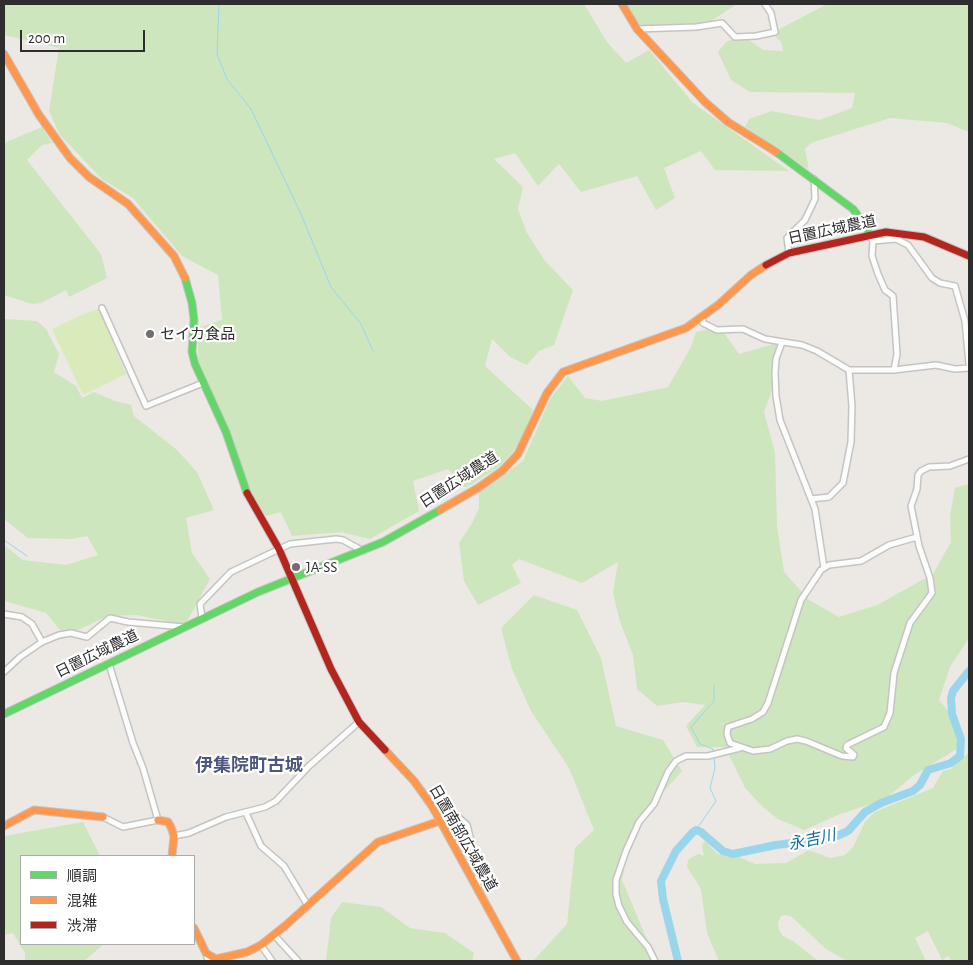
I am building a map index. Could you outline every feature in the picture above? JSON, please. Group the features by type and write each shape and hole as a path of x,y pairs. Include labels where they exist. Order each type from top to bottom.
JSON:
{"street":[{"path":"622,4 637,29 678,74 728,122 769,146 814,179 853,209 866,226 871,238 872,256 878,274 885,290 893,296 898,354 894,370"},
{"path":"637,29 696,27 722,23 735,37 756,36 775,32 771,13 765,4"},
{"name":"日置南部広域農道","path":"4,54 39,115 70,158 89,177 128,204 174,256 190,294 194,320 193,358 226,432 248,497 279,549 331,669 359,722 414,781 432,806 506,944 518,961"},
{"path":"789,253 787,238 805,220 814,199 814,179"},
{"name":"日置広域農道","path":"4,714 202,618 291,578 363,551 392,537 502,471 522,448 547,393 563,372 668,336 702,318 765,264 789,253 900,232 942,243 969,256"},
{"path":"702,318 703,323 717,330 743,329 765,339 817,351 849,370 894,370 936,365 955,368 969,366 965,322 954,286 940,283 932,278 912,250 902,241 890,238 871,238"},
{"path":"102,308 146,406 203,383"},
{"path":"782,342 776,359 775,373 780,420 811,499 824,568"},
{"path":"811,499 829,497 843,484 851,442 852,406 849,370"},
{"path":"917,537 889,545 861,561 824,568 814,578 801,600 768,703 763,712 752,719 731,724 727,729 730,743 740,748 763,751 797,739 842,756 853,758 854,755 846,748 847,745 884,727 890,713 894,673 910,623 932,593 930,578 917,537 910,506 920,471 929,467 950,466 969,459"},
{"path":"202,618 200,604 231,572 279,549 295,543 336,539 343,540 363,551"},
{"path":"4,614 22,617 28,621 32,624 42,642"},
{"path":"4,672 20,657 42,642 59,635 71,633 87,637 110,618 128,622 184,627"},
{"path":"109,664 158,820"},
{"path":"174,836 189,833 226,817 246,813 276,801 309,766 359,722"},
{"path":"655,961 648,947 627,922 619,906 616,894 616,880 626,851 639,822 654,804 668,772 676,761 686,756 708,756 740,748"},
{"path":"4,826 34,810 103,817 123,827 158,820 168,822 174,836 172,855"},
{"path":"246,813 261,846 284,866 308,906"},
{"path":"206,953 216,959 247,952 261,945 308,906 378,842 456,815 467,825 478,869 478,891"},
{"path":"195,930 208,961"},
{"path":"274,935 298,961"},
{"path":"261,945 272,961"}],"green space":[{"path":"4,4 584,4 607,42 626,63 649,50 693,103 789,171 715,170 701,151 664,168 675,198 656,210 637,176 581,192 559,164 538,186 515,153 494,159 523,187 518,209 527,233 545,261 573,290 554,345 539,351 527,365 510,357 492,339 485,366 533,410 524,433 513,452 499,467 467,487 464,487 448,469 413,481 419,511 370,539 341,532 292,536 281,512 266,516 256,503 217,402 199,367 197,328 222,320 218,275 182,256 133,198 102,179 60,135 49,111 59,48 4,35"},
{"path":"627,4 737,4 708,23 670,28 641,25 632,16"},
{"path":"827,4 969,4 969,132 947,123 890,118 811,143 805,149 809,170 745,127 749,119 772,111 819,120 852,108 855,93 750,92 731,80 718,52 726,42 742,35 763,50 783,51 781,42 772,33"},
{"path":"42,127 52,143 42,145 27,160 101,254 107,278 69,297 66,290 41,303 32,304 4,295 4,143"},
{"path":"99,309 126,374 83,395 52,329"},
{"path":"4,319 37,321 46,329 59,354 54,372 76,386 82,398 94,392 115,401 131,405 134,416 177,450 197,472 214,510 186,518 192,553 210,579 185,625 137,615 108,616 65,636 46,613 4,601 4,545 23,560 66,565 98,555 87,536 71,539 28,538 4,519"},
{"path":"719,326 739,354 781,342 774,385 764,412 775,453 777,526 784,572 809,600 839,617 877,605 933,574 951,542 950,515 955,488 969,484 969,638 950,667 939,700 959,724 960,747 914,775 885,799 838,815 804,830 778,819 764,808 745,788 725,747 697,747 686,726 705,705 683,702 657,706 637,689 633,655 620,622 613,593 618,562 582,583 519,559 512,565 521,583 478,605 464,581 459,543 479,508 479,492 523,461 550,399 568,376 585,398 602,401 668,387 691,347 696,332"},
{"path":"534,595 577,610 601,658 616,726 663,740 682,771 632,827 622,880 656,961 533,961 567,924 575,848 594,830 569,768 531,711 512,669 501,628"},
{"path":"969,752 969,961 952,961 948,956 942,960 928,931 915,938 926,961 847,961 826,949 792,917 786,915 781,916 778,923 779,930 783,936 793,941 818,961 719,961 707,933 701,889 687,867 688,860 694,856 699,854 704,856 702,845 705,841 718,854 739,857 755,864 786,863 809,850 830,858 845,855 853,847 865,822 875,812 933,788 943,771 951,769"},
{"path":"83,822 100,855 20,855 20,945 13,933 4,935 4,836"},
{"path":"342,902 381,907 410,928 445,933 474,953 472,961 326,961 331,918"},
{"path":"20,945 103,945 84,961 25,961 25,953"}],"waterway":[{"path":"219,4 217,54 227,79 251,109 301,214 331,287 361,324 373,351"},
{"path":"4,540 27,556"},
{"name":"永吉川","path":"678,961 663,899 661,881 676,851 693,832 696,830 701,832 723,851 733,854 776,845 832,838 848,831 865,812 881,803 913,791 920,785 928,770 951,763 960,756 961,739 952,714 951,698 953,691 969,671"},
{"path":"713,752 713,749 700,744 691,727 714,701 714,685"},
{"path":"696,830 716,801 710,788 715,768 714,756"}],"traffic: fast":[{"path":"776,152 853,209 866,226 869,235"},
{"path":"185,278 192,303 194,320 192,352 195,364 226,432 247,493"},
{"path":"4,714 258,592 383,542 440,510"}],"traffic: slow":[{"path":"622,4 637,29 705,102 728,122 776,152"},
{"path":"4,54 39,115 70,158 89,177 128,204 174,256 185,278"},
{"path":"440,510 478,488 502,471 518,454 547,393 563,372 686,328 718,305 751,275 766,265"},
{"path":"385,750 414,781 432,806 517,961"},
{"path":"4,826 34,810 103,817"},
{"path":"158,820 168,822 171,827 174,836 172,855"},
{"path":"195,930 206,953 216,959 247,952 261,945 286,925 378,842 440,821"}],"traffic: jam":[{"path":"766,265 789,253 886,232 924,237 969,256"},
{"path":"247,493 279,549 331,669 359,722 385,750"}],"place":[{"name":"セイカ食品","path":"150,334"},
{"name":"JA-SS","path":"296,567"}],"district":[{"name":"伊集院町古城","path":"249,766"}]}
